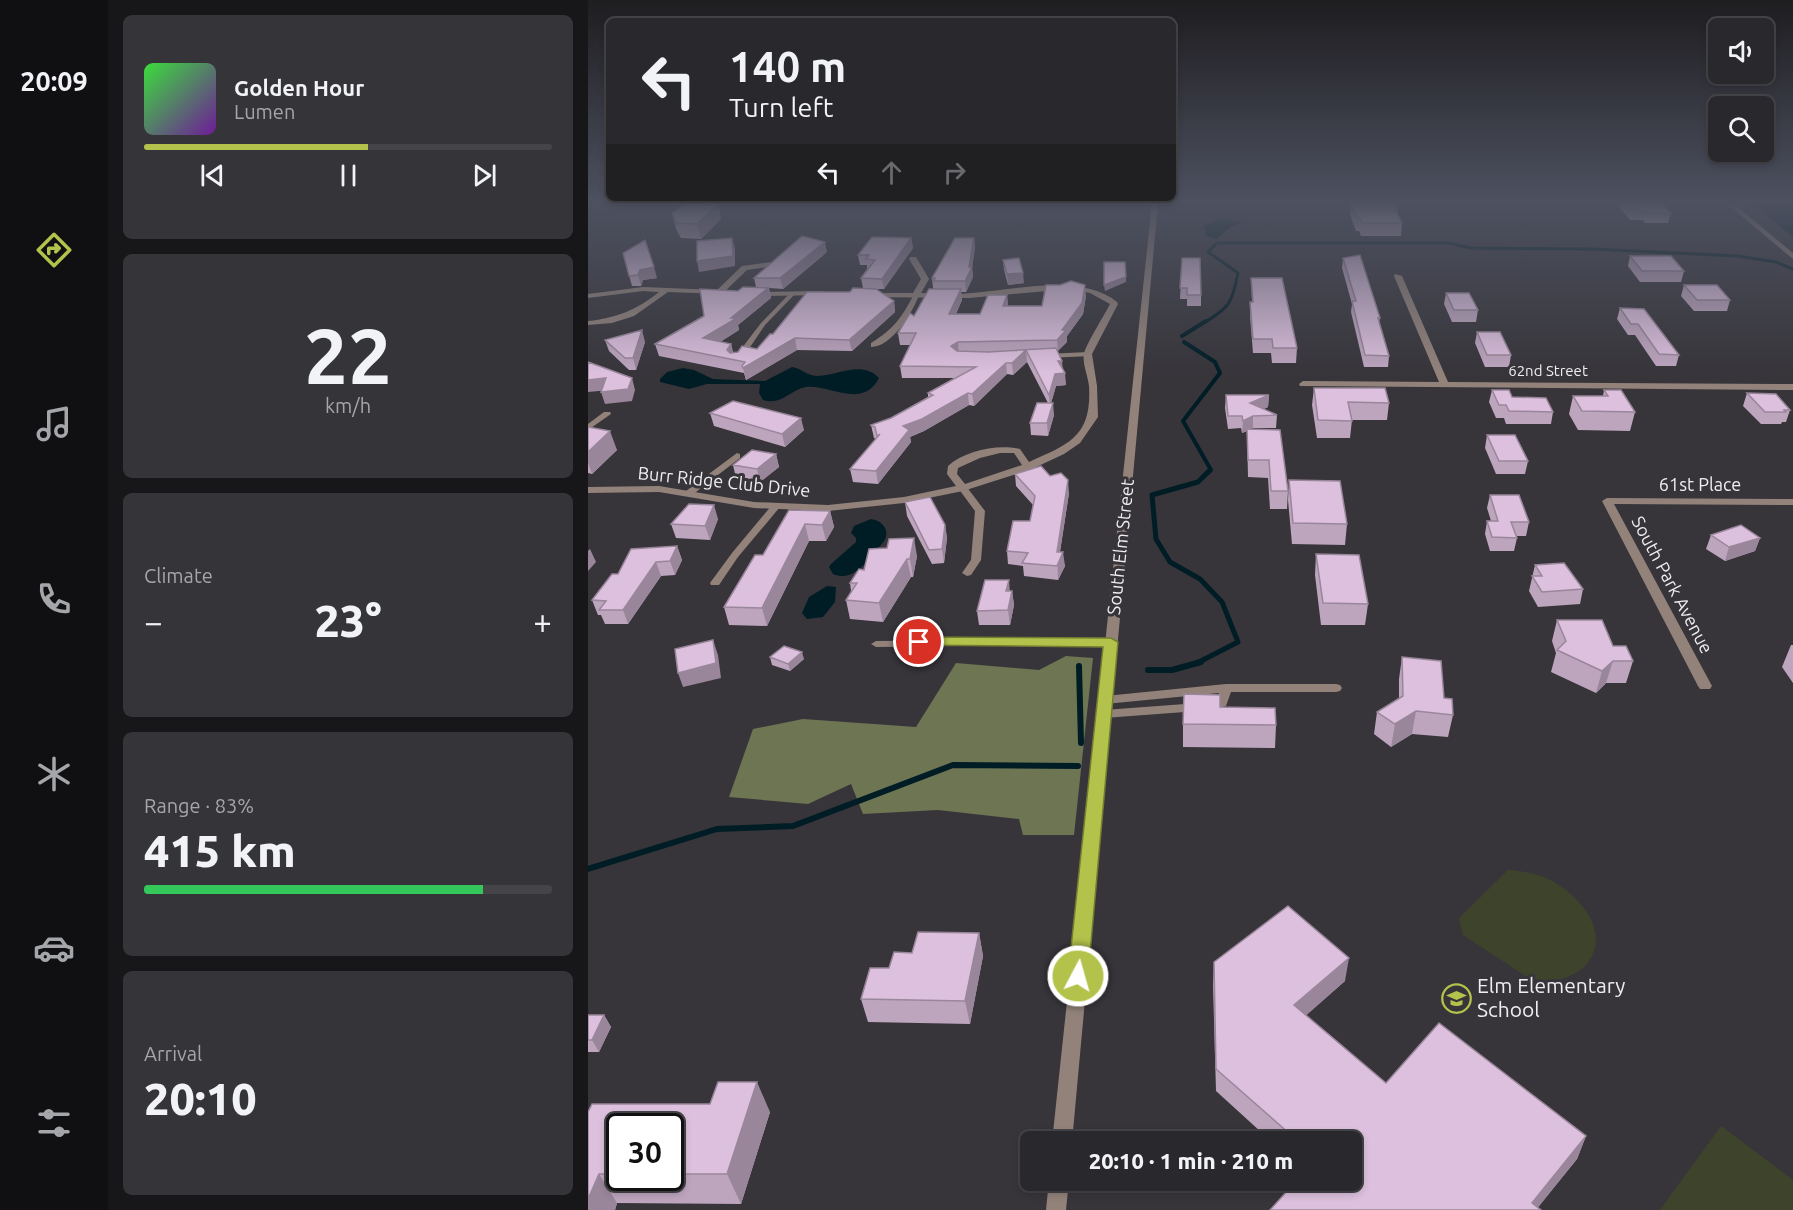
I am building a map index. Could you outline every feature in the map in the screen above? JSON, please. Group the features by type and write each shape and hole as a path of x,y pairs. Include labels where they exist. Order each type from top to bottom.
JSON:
{"street":[{"path":"914,259 925,279 916,295"},
{"name":"South Elm Street","path":"1063,1131 1149,259"},
{"path":"719,292 746,268 772,264"},
{"path":"1398,276 1443,384"},
{"path":"857,294 969,296 1061,288 1083,289 1098,294 1114,304 1088,354"},
{"path":"588,323 624,319 635,315 668,289"},
{"path":"588,296 615,291 668,289 736,294 826,293"},
{"name":"Burr Ridge Club Drive","path":"588,490 659,489 775,507 828,508 869,505 963,488 1053,457 1077,441 1093,417 1094,392 1088,354"},
{"name":"62nd Street","path":"1303,384 1793,387"},
{"path":"963,488 952,474 953,466 978,454 1004,449 1017,451 1028,467"},
{"name":"61st Place","path":"1607,501 1793,502"},
{"name":"South Park Avenue","path":"1607,501 1705,686"},
{"path":"1056,1210 1058,1191"}],"lane":[{"path":"736,361 763,324 793,294"},
{"path":"874,345 896,330 911,308 916,295"},
{"path":"1036,357 1088,354"},
{"path":"588,428 607,414"},
{"path":"689,493 737,456"},
{"path":"963,488 980,512 976,560 967,573"},
{"path":"715,583 775,507"},
{"path":"876,644 1111,642"},
{"path":"1105,707 1212,706 1222,703 1226,688"},
{"path":"1105,707 1226,688 1336,688"}],"green space":[{"path":"1066,656 1093,658 1074,835 1023,835 1019,819 938,810 863,814 851,784 808,804 729,797 753,729 803,719 916,727 956,663 1039,670"},
{"path":"1508,870 1548,879 1569,893 1587,913 1596,937 1595,949 1589,961 1579,971 1541,986 1463,935 1459,918"},
{"path":"1721,1126 1793,1180 1793,1210 1660,1210"}],"water":[{"path":"792,367 818,376 858,369 872,373 879,378 872,387 855,394 806,387 775,401 763,400 759,393 760,384 707,384 689,389 660,382 667,372 683,368 694,370 713,379 765,381"},
{"path":"871,519 883,525 886,532 884,541 878,548 868,553 866,563 855,572 847,576 833,574 829,567 831,564 856,542 856,538 851,533 854,526"},
{"path":"827,586 836,587 835,602 823,617 807,619 802,613 809,597"}],"building":[{"path":"625,259 651,259 654,267 640,270 638,275 629,276"},
{"path":"775,259 803,259 780,278 754,278"},
{"path":"870,259 896,259 882,279 861,278 875,260"},
{"path":"943,259 970,259 969,267 972,267 965,281 934,281 935,278 932,278"},
{"path":"1019,259 1023,273 1007,274 1003,260"},
{"path":"1182,259 1200,259 1201,295 1187,295 1187,288 1180,288"},
{"path":"1343,259 1361,259 1389,356 1365,355 1352,301 1356,301"},
{"path":"1633,259 1674,259 1684,271 1642,271"},
{"path":"1104,262 1125,262 1126,277 1104,285"},
{"path":"1251,278 1282,278 1297,348 1273,348 1272,339 1253,339"},
{"path":"1071,281 1085,285 1082,303 1062,330 1066,330 1057,340 958,342 951,346 957,351 988,352 1056,348 1062,361 1058,361 1065,373 1055,374 1049,395 1026,350 1012,363 1006,363 972,394 968,393 922,419 903,426 909,430 876,471 850,469 880,434 877,436 875,427 871,425 891,418 933,395 928,393 976,367 900,366 916,333 898,333 910,313 914,316 929,289 961,289 949,314 980,314 988,295 1007,295 1003,306 1042,306 1046,285 1060,285"},
{"path":"1684,285 1717,285 1730,300 1697,300"},
{"path":"743,287 768,288 731,318 737,318 703,338 731,344 727,350 730,353 738,352 742,346 757,349 770,334 773,334 807,292 850,292 853,288 876,289 894,301 849,340 795,338 743,368 745,362 655,344 704,316 700,289 738,291"},
{"path":"1446,293 1469,293 1478,310 1454,310"},
{"path":"1620,308 1644,309 1679,355 1659,354 1638,324 1631,324"},
{"path":"642,330 633,358 625,358 605,340"},
{"path":"1477,332 1500,332 1511,355 1487,355"},
{"path":"588,362 632,378 628,389 601,392 606,378 588,380"},
{"path":"1314,388 1385,388 1389,403 1348,402 1352,421 1318,420"},
{"path":"1492,390 1509,390 1512,397 1546,398 1553,412 1509,411 1506,405 1499,405"},
{"path":"1604,390 1621,390 1635,412 1582,411 1573,396 1608,396"},
{"path":"1747,393 1776,394 1790,410 1765,412"},
{"path":"1226,395 1269,395 1250,403 1277,415 1253,416 1243,421 1242,416 1228,416"},
{"path":"733,401 801,418 782,434 710,413"},
{"path":"1037,403 1053,403 1047,423 1030,423"},
{"path":"588,427 610,431 588,452"},
{"path":"1247,429 1280,430 1288,491 1271,491 1269,460 1248,460"},
{"path":"1487,435 1515,435 1528,461 1499,461"},
{"path":"752,450 776,454 757,469 733,465"},
{"path":"1041,466 1050,476 1061,473 1068,480 1057,552 1063,552 1057,566 1022,563 1028,553 1007,551 1013,521 1030,521 1035,496 1015,474"},
{"path":"1289,480 1340,481 1347,524 1293,523"},
{"path":"1490,495 1519,495 1529,522 1511,522 1517,538 1492,537 1487,521 1498,521"},
{"path":"930,497 945,525 942,549 929,550 905,502"},
{"path":"689,504 714,505 705,526 671,524"},
{"path":"789,510 830,511 822,525 805,524 762,608 724,607 755,555 763,555"},
{"path":"1741,525 1760,538 1729,547 1711,535"},
{"path":"914,538 910,559 907,559 879,603 846,600 857,583 850,583 859,569 864,570 869,549 887,548 889,539"},
{"path":"677,546 670,561 656,562 623,610 599,610 606,601 592,600 612,574 618,574 631,549"},
{"path":"1316,554 1359,555 1368,604 1323,603"},
{"path":"1564,563 1583,589 1542,592 1532,576 1542,576 1535,565"},
{"path":"985,580 1009,580 1006,591 1012,591 1008,610 977,611"},
{"path":"1557,620 1602,620 1613,646 1626,646 1633,661 1613,661 1602,671 1557,650 1566,641"},
{"path":"713,640 716,663 678,673 675,649"},
{"path":"784,646 802,652 788,664 770,657"},
{"path":"1402,657 1441,661 1444,698 1452,699 1453,715 1416,711 1395,724 1377,712 1403,696"},
{"path":"1184,694 1220,695 1220,707 1275,708 1276,725 1183,724"},
{"path":"1288,906 1349,958 1294,1005 1386,1083 1439,1023 1586,1136 1532,1203 1541,1210 1270,1210 1287,1191 1362,1191 1362,1131 1286,1131 1216,1069 1214,962"},
{"path":"918,932 979,933 965,1001 861,999 870,968 889,968 894,952 912,953"},
{"path":"588,1015 604,1015 592,1040 588,1040"},
{"path":"718,1082 757,1082 727,1174 684,1174 684,1113 606,1113 606,1174 599,1174 588,1199 588,1112 592,1104 710,1104"}],"waterway":[{"path":"1204,323 1225,308 1234,292 1238,273 1219,259"},
{"path":"1760,259 1776,262 1793,269"},
{"path":"1182,336 1206,321"},
{"path":"1184,342 1215,362 1220,373 1183,421 1211,470 1208,473"},
{"path":"1197,663 1238,642 1222,602 1200,579 1170,562 1156,539 1152,495 1198,482 1209,471"},
{"path":"1148,670 1172,670 1201,662"},
{"path":"1079,666 1081,743"},
{"path":"588,869 717,829 793,826 953,765 1078,766"}],"place":[{"name":"Elm Elementary School","path":"1456,998"}],"route":[{"path":"919,642 1111,642 1078,976"}]}
